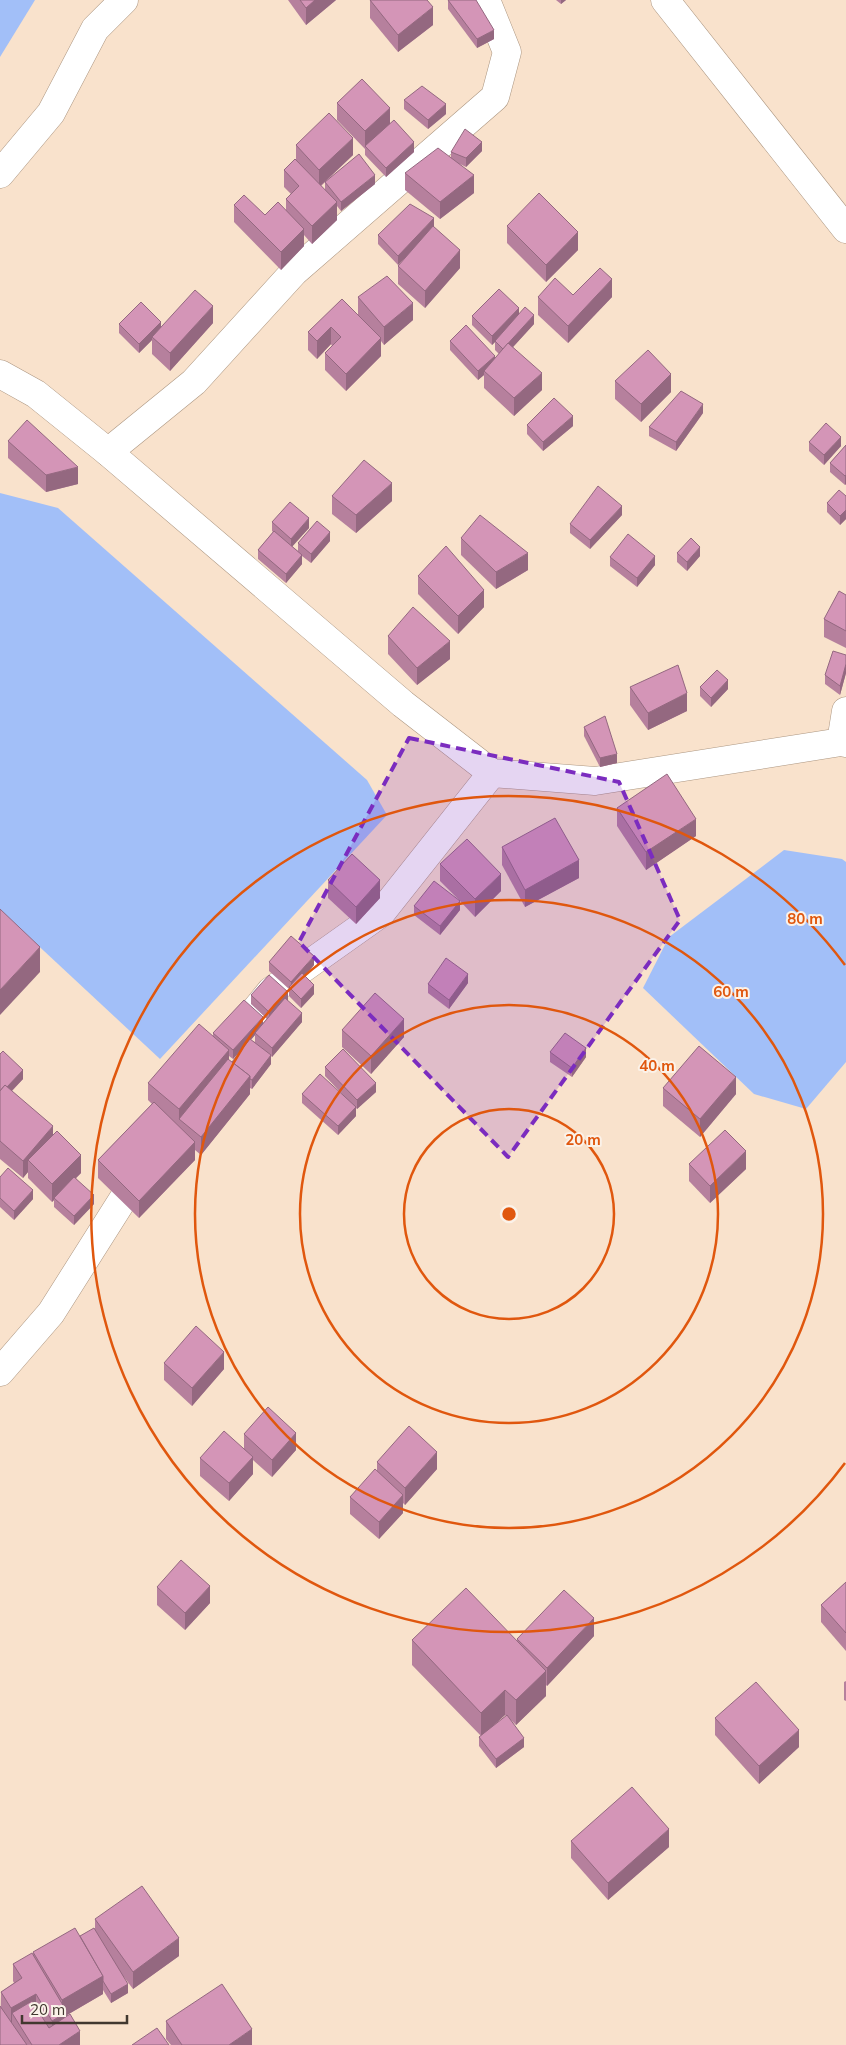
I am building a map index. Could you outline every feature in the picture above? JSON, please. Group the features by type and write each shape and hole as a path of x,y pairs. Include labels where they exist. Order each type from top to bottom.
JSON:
{"street":[{"path":"0,174 52,114 95,29 124,0"},
{"path":"108,452 194,382 294,272 495,97 507,52 486,0"},
{"path":"665,0 846,230"},
{"path":"0,374 36,394 108,452 403,704 492,773 594,781 844,743 846,710"},
{"path":"215,1059 272,991 381,912 492,773"},
{"path":"0,1372 51,1313 125,1196 153,1146"}],"highlighted area":[{"path":"409,738 619,782 680,920 508,1157 299,942"}],"water":[{"path":"0,0 35,0 0,57"},
{"path":"0,493 58,508 367,780 387,815 160,1059 0,910"},
{"path":"784,850 842,859 846,862 846,1062 806,1109 754,1094 643,988 669,937"}],"building":[{"path":"300,0 315,0 306,8"},
{"path":"370,0 427,0 433,7 398,35"},
{"path":"448,0 476,0 494,30 477,39"},
{"path":"362,79 390,108 365,131 337,103"},
{"path":"422,86 446,104 428,120 404,100"},
{"path":"329,113 353,138 319,170 296,145"},
{"path":"394,120 414,142 386,168 365,146"},
{"path":"465,129 482,142 466,158 451,152"},
{"path":"438,148 474,175 440,202 405,173"},
{"path":"359,154 375,175 341,202 325,182"},
{"path":"295,159 337,202 312,226 286,199 299,186 284,170"},
{"path":"539,193 578,232 546,265 507,226"},
{"path":"244,195 265,215 278,202 304,229 281,252 234,205"},
{"path":"410,204 434,218 398,256 378,235"},
{"path":"433,226 460,250 425,291 398,266"},
{"path":"600,268 612,279 568,326 538,297 555,278 573,295"},
{"path":"387,276 413,303 384,327 358,297"},
{"path":"499,289 519,308 492,336 472,316"},
{"path":"195,290 213,306 170,353 152,337"},
{"path":"342,299 381,338 346,374 325,353 341,337 331,327 317,341 308,332"},
{"path":"141,302 161,322 139,344 119,324"},
{"path":"525,307 534,315 503,349 495,341"},
{"path":"466,325 495,356 478,371 450,341"},
{"path":"508,343 542,373 514,398 484,371"},
{"path":"648,350 671,374 641,404 615,381"},
{"path":"681,391 703,404 676,442 649,427"},
{"path":"554,398 573,416 543,442 527,425"},
{"path":"27,420 78,467 46,475 8,441"},
{"path":"826,423 841,437 824,455 809,442"},
{"path":"846,445 846,475 845,476 830,463"},
{"path":"364,460 392,483 356,515 332,496"},
{"path":"598,486 622,506 590,540 570,524"},
{"path":"839,490 846,496 846,510 840,516 827,503"},
{"path":"290,502 309,518 291,539 272,522"},
{"path":"480,515 528,553 496,572 461,538"},
{"path":"317,521 330,532 311,554 298,543"},
{"path":"274,531 302,555 286,574 258,550"},
{"path":"628,534 655,556 637,578 610,557"},
{"path":"691,538 700,547 687,562 677,553"},
{"path":"446,546 484,590 458,616 418,576"},
{"path":"839,591 846,595 846,631 824,619"},
{"path":"413,607 450,641 417,668 388,636"},
{"path":"833,651 846,655 846,664 840,686 825,675"},
{"path":"678,665 687,693 648,713 630,687"},
{"path":"717,670 728,680 711,698 700,687"},
{"path":"605,716 617,754 600,758 584,727"},
{"path":"667,774 696,819 646,852 617,808"},
{"path":"555,818 579,860 525,890 502,847"},
{"path":"467,839 501,874 475,899 440,864"},
{"path":"352,854 380,880 356,907 328,880"},
{"path":"434,881 460,901 440,926 414,906"},
{"path":"0,909 40,947 0,990"},
{"path":"291,936 314,956 291,982 269,962"},
{"path":"446,958 468,974 449,1000 428,984"},
{"path":"302,973 314,985 301,999 289,987"},
{"path":"269,975 288,992 269,1012 251,995"},
{"path":"375,993 404,1019 371,1056 342,1030"},
{"path":"285,998 302,1013 272,1048 255,1033"},
{"path":"244,1000 263,1017 233,1050 213,1033"},
{"path":"199,1024 229,1050 179,1109 148,1083"},
{"path":"565,1033 586,1048 572,1068 550,1052"},
{"path":"250,1039 271,1055 252,1080 250,1076 232,1062"},
{"path":"699,1046 736,1077 700,1119 663,1088"},
{"path":"343,1049 376,1083 357,1100 325,1067"},
{"path":"3,1051 23,1070 7,1087 5,1085 0,1091 0,1054"},
{"path":"228,1059 250,1076 201,1137 179,1119"},
{"path":"320,1074 356,1107 338,1126 302,1094"},
{"path":"5,1085 53,1126 23,1161 0,1141 0,1091"},
{"path":"154,1102 195,1142 139,1201 98,1160"},
{"path":"725,1130 746,1151 710,1186 689,1164"},
{"path":"57,1131 81,1155 52,1184 28,1160"},
{"path":"8,1168 33,1190 14,1211 0,1198 0,1177"},
{"path":"74,1177 94,1195 74,1216 54,1198"},
{"path":"196,1326 224,1352 192,1388 164,1363"},
{"path":"268,1407 296,1433 272,1460 244,1434"},
{"path":"409,1426 437,1452 405,1488 377,1462"},
{"path":"224,1431 253,1457 229,1483 200,1458"},
{"path":"375,1469 403,1495 379,1522 350,1497"},
{"path":"181,1560 210,1586 185,1613 157,1587"},
{"path":"846,1582 846,1633 821,1605"},
{"path":"466,1588 546,1671 516,1700 505,1690 481,1713 412,1640"},
{"path":"564,1590 594,1618 547,1668 517,1639"},
{"path":"756,1682 799,1730 759,1766 715,1718"},
{"path":"507,1715 524,1738 496,1759 479,1737"},
{"path":"632,1787 669,1829 608,1883 571,1841"},
{"path":"142,1886 179,1938 133,1972 95,1919"},
{"path":"75,1928 103,1976 62,2000 33,1952"},
{"path":"94,1928 128,1984 111,1994 80,1936"},
{"path":"32,1953 67,2012 52,2021 36,1994 11,2008 1,1992 22,1978 13,1964"},
{"path":"222,1984 252,2029 229,2045 182,2045 166,2021"},
{"path":"32,2001 49,2028 70,2014 80,2031 59,2045 32,2045 12,2013"},
{"path":"0,2006 27,2045 0,2045"},
{"path":"157,2028 169,2045 132,2045"}]}
